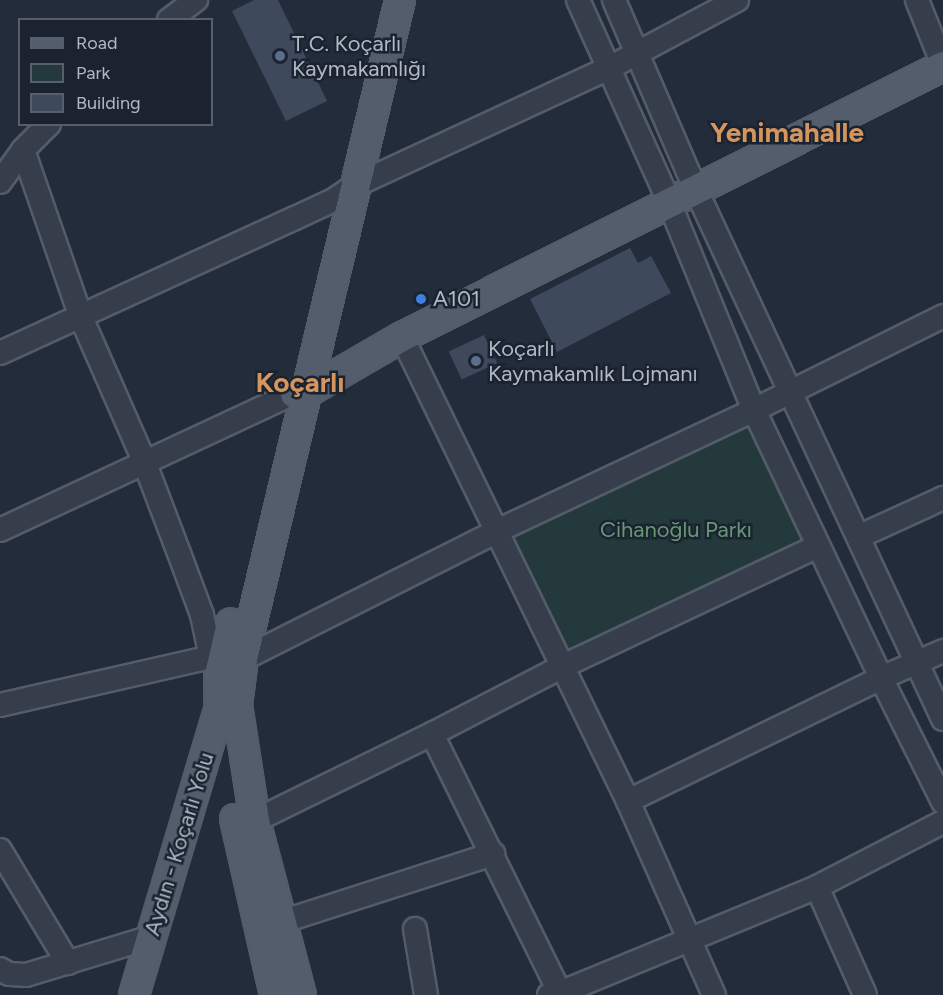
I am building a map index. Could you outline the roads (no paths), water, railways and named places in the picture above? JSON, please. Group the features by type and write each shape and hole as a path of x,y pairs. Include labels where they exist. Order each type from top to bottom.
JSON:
{"main road":[{"path":"300,381 332,201 383,0"},
{"path":"275,995 227,709 219,675 356,185 400,0"},
{"path":"300,381 402,337 943,65"},
{"name":"Aydın - Koçarlı Yolu","path":"134,995 227,709"},
{"path":"246,825 281,922 301,995"}],"street":[{"path":"172,18 196,0"},
{"path":"578,0 669,202 754,410 881,678 943,802"},
{"path":"614,0 695,188 943,719"},
{"path":"0,353 332,201 356,185 609,68 737,0"},
{"path":"917,0 943,65"},
{"path":"0,182 23,150 47,126"},
{"path":"23,150 80,315 144,461 202,615 225,658"},
{"path":"0,705 225,658 754,410 943,316"},
{"path":"402,337 628,801 714,995"},
{"path":"0,530 144,461 300,381"},
{"path":"858,537 943,498"},
{"path":"246,825 432,734 561,667 818,546"},
{"path":"628,801 881,678 943,651"},
{"path":"432,734 493,854 554,994 817,887 943,822"},
{"path":"0,850 68,963"},
{"path":"281,922 493,854"},
{"path":"817,887 866,995"},
{"path":"415,929 426,995"},
{"path":"11,980 151,937"}],"place":[{"name":"T.C. Koçarlı Kaymakamlığı","path":"280,56"},
{"name":"A101","path":"421,299"},
{"name":"Koçarlı Kaymakamlık Lojmanı","path":"476,361"}],"district":[{"name":"Yenimahalle","path":"787,132"},
{"name":"Koçarlı","path":"300,382"}],"park label":[{"name":"Cihanoğlu Parkı","path":"676,530"}]}
